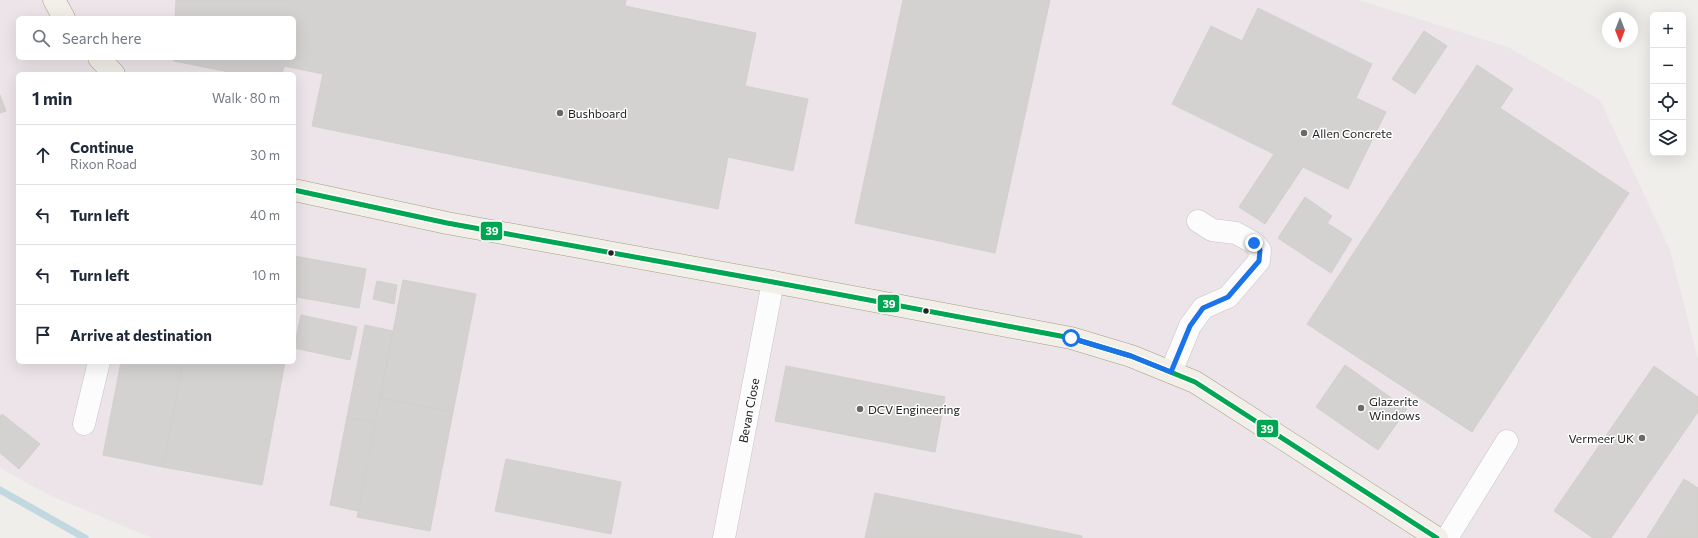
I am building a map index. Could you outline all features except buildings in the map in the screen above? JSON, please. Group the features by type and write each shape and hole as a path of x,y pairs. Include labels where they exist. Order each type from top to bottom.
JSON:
{"main road":[{"path":"54,0 63,16"},
{"path":"101,60 112,72"},
{"path":"296,190 447,223 1071,338 1131,356 1195,382 1437,538"}],"street":[{"path":"1171,372 1190,326 1203,308 1228,297 1259,261 1260,250 1254,243 1236,233 1212,230 1198,221"},
{"name":"Bevan Close","path":"724,538 773,282"},
{"path":"84,424 98,364"},
{"path":"1446,538 1508,440"}],"shaded area":[{"path":"0,0 1359,0 1508,47 1600,100 1670,250 1698,359 1698,538 152,538 49,495 0,468"}],"waterway":[{"path":"0,490 85,538"}],"transit line":[{"name":"39","path":"296,190 447,223 1071,338 1131,356 1195,382 1437,538"}],"place":[{"name":"Bushboard","path":"560,113"},
{"name":"Allen Concrete","path":"1304,133"},
{"name":"Glazerite Windows","path":"1361,408"},
{"name":"DCV Engineering","path":"860,409"},
{"name":"Vermeer UK","path":"1642,438"}],"route":[{"path":"1071,338 1131,356 1171,372 1190,326 1203,308 1228,297 1246,274 1259,261 1260,250 1254,243"}]}
